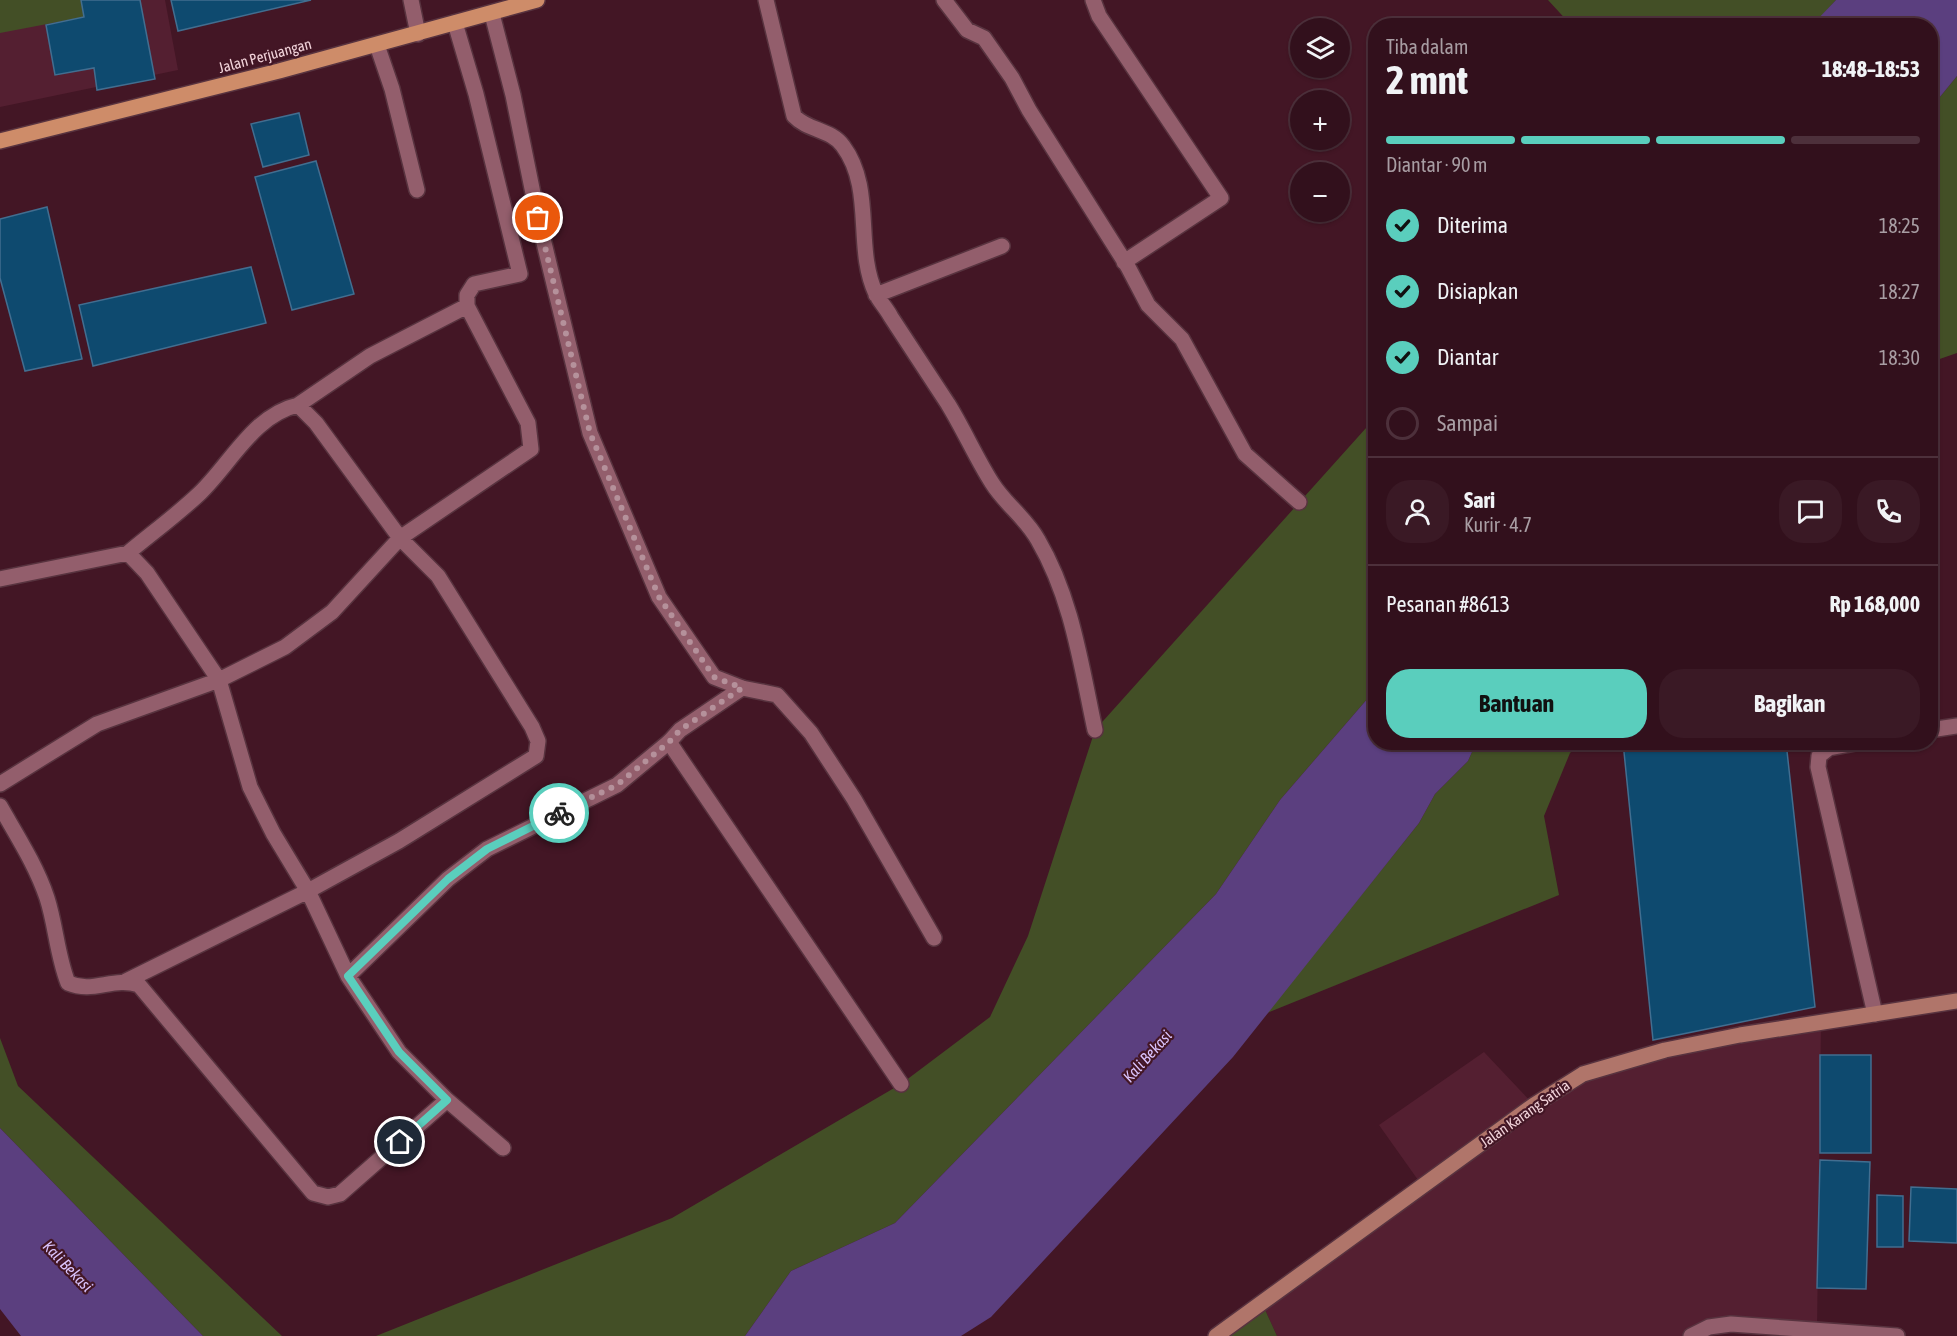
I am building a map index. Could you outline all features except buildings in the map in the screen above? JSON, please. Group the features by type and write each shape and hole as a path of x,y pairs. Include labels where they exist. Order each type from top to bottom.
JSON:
{"main road":[{"name":"Jalan Perjuangan","path":"0,141 377,45 537,0"}],"street":[{"path":"411,0 418,34"},
{"path":"766,0 794,116 803,125 834,136 844,147 854,169 865,216 864,248 867,268 876,295 970,439 993,485 1026,520 1060,585 1076,639 1095,730"},
{"path":"944,0 967,30 984,38 1007,70 1148,305 1182,339 1245,454 1299,502"},
{"path":"1093,0 1099,16 1221,198 1124,262"},
{"path":"492,14 513,95 540,230 590,433 659,597 714,677 742,688 777,695 811,733 854,800 934,938"},
{"path":"0,784 97,724 219,680 285,647 320,623 400,538 531,449 528,423 467,306 467,295 474,284 520,274 479,106 455,23"},
{"path":"377,45 392,89 417,190"},
{"path":"876,295 1002,246"},
{"path":"0,579 128,552 200,493 262,423 282,408 298,405 370,356 467,306"},
{"path":"0,806 32,864 47,899 58,957 68,983 91,988 126,981 308,891 399,841 536,756 538,741 512,691 438,576 400,538 316,423 298,405"},
{"path":"128,552 147,573 219,680 250,787 273,833 308,891 348,976 399,1052 447,1100 503,1148"},
{"path":"348,976 448,879 487,849 617,785 669,742 680,730 711,706 742,688"},
{"path":"1938,729 1957,726"},
{"path":"669,742 902,1084"},
{"path":"1826,750 1819,756 1818,767 1875,1014"},
{"path":"126,981 139,985 150,995 313,1193 328,1197 340,1194 447,1100"},
{"name":"Jalan Karang Satria","path":"1216,1336 1534,1105 1583,1074 1665,1050 1740,1035 1957,1001"},
{"path":"1691,1336 1709,1327 1731,1324 1897,1336"}],"shaded area":[{"path":"0,0 165,0 178,70 0,107"},
{"path":"1821,1023 1817,1330 1731,1324 1691,1336 1277,1336 1262,1303 1423,1187 1379,1125 1484,1052 1534,1105 1583,1074"}],"green space":[{"path":"0,0 81,0 84,17 0,33"},
{"path":"1548,0 1836,0 1819,18 1565,18"},
{"path":"1957,76 1957,353 1938,360 1938,99"},
{"path":"1368,426 1368,698 1280,800 1216,894 895,1223 791,1271 745,1336 376,1336 672,1218 901,1084 990,1017 1028,936 1095,730"},
{"path":"1473,750 1573,750 1544,816 1559,895 1267,1013 1419,823 1435,794 1468,761"},
{"path":"0,1038 18,1086 282,1336 203,1336 0,1128"},
{"path":"1262,1303 1277,1336 1216,1336"}],"water":[{"path":"1836,0 1957,0 1957,76 1938,99 1938,18 1819,18"},
{"name":"Kali Bekasi","path":"1368,698 1368,750 1473,750 1468,761 1435,794 1419,823 1233,1057 991,1317 961,1336 745,1336 791,1271 895,1223 1216,894 1280,800"},
{"name":"Kali Bekasi","path":"0,1128 203,1336 21,1336 0,1309"}],"way so far":[{"path":"538,218 590,433 659,597 714,677 742,688 711,706 680,730 669,742 617,785 559,813"}],"route":[{"path":"400,1142 447,1100 399,1052 348,976 448,879 487,849 559,813"}]}
